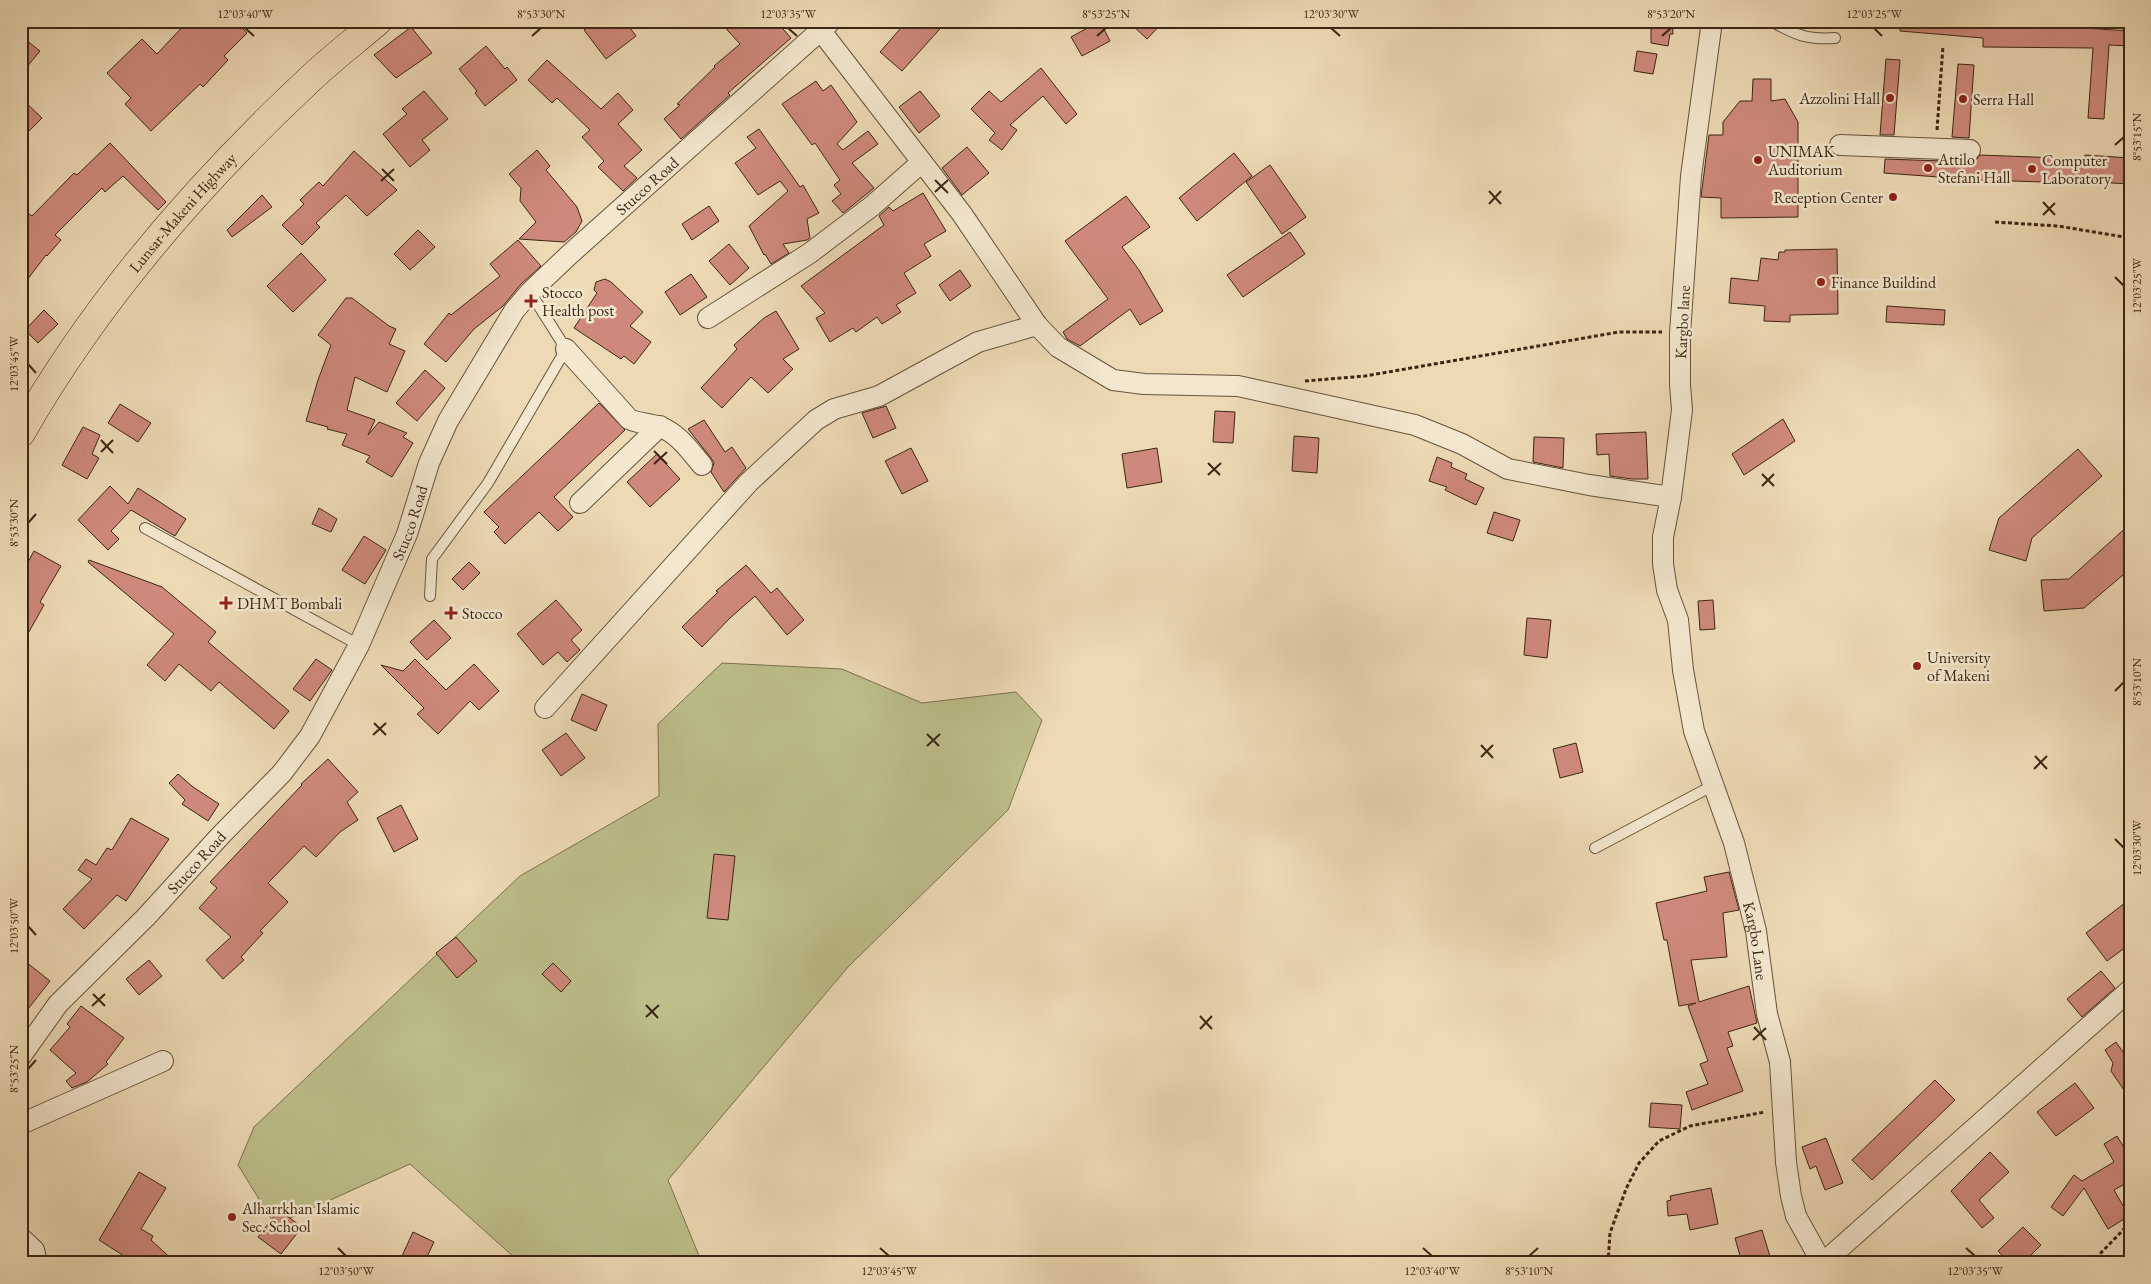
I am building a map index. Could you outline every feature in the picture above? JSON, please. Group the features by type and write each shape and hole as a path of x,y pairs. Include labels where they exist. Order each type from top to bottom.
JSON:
{"main road":[{"name":"Lunsar-Makeni Highway","path":"21,433 92,322 170,226 233,155 303,86 378,21"}],"street":[{"name":"Kargbo lane","path":"1678,620 1668,590 1664,564 1663,537 1671,497 1682,410 1680,333 1692,176 1712,21"},
{"path":"826,26 922,162 962,214 1037,325 1058,347 1113,380 1144,384 1238,386 1415,425 1462,444 1508,469 1589,485 1671,497"},
{"name":"Stucco Road","path":"21,1056 58,1004 146,917 282,772 310,736 359,645 407,534 429,463 448,421 514,311 530,292 826,26"},
{"path":"1840,145 1970,150"},
{"path":"708,318 810,253 872,206 922,162"},
{"path":"545,708 749,482 816,420 834,409 878,396 978,342 1037,325"},
{"path":"566,348 592,381 629,419 639,423 660,426 676,435 702,465"},
{"path":"580,503 660,426"},
{"name":"Kargbo Lane","path":"1678,620 1683,670 1694,731 1712,786 1720,800 1734,843 1756,931 1767,1014 1780,1062 1786,1162 1796,1216 1823,1263"},
{"path":"1823,1263 2130,990"},
{"path":"21,1124 163,1062"},
{"path":"21,1238 34,1250 37,1263"}],"lane":[{"path":"1771,21 1790,32 1814,40 1835,38"},
{"path":"430,596 432,559 488,483 566,348 530,292"},
{"path":"146,528 359,645"},
{"path":"1595,848 1712,786"}],"path":[{"path":"1935,148 1943,46"},
{"path":"1995,222 2058,226 2130,238"},
{"path":"1297,382 1365,376 1619,332 1680,333"},
{"path":"1608,1263 1610,1233 1626,1188 1638,1163 1659,1141 1690,1126 1757,1113 1783,1111"},
{"path":"2091,1263 2130,1223"}],"green space":[{"path":"722,663 842,669 922,703 1016,692 1042,720 1008,810 848,967 668,1180 702,1263 518,1263 515,1258 410,1164 275,1225 238,1165 254,1127 520,876 659,796 658,724"}],"building":[{"path":"188,21 236,21 247,33 224,56 228,60 203,87 200,84 151,131 125,104 131,98 107,73 142,39 157,54"},
{"path":"595,21 625,21 636,36 606,59 584,30"},
{"path":"719,21 776,21 791,38 728,93 730,95 681,139 664,119 680,105 677,104 714,66 740,44"},
{"path":"907,21 947,21 902,71 880,52"},
{"path":"1100,21 1110,41 1082,56 1071,37"},
{"path":"1128,21 1164,21 1147,39"},
{"path":"1651,21 1672,21 1673,34 1670,34 1668,46 1651,43"},
{"path":"1901,21 2085,22 2084,28 2130,31 2130,46 2109,45 2104,119 2088,118 2093,48 1983,47 1983,38 1900,31"},
{"path":"411,27 432,53 396,78 374,55"},
{"path":"21,36 40,51 21,74"},
{"path":"486,46 517,80 485,106 475,93 477,91 459,69"},
{"path":"1637,51 1657,54 1653,74 1634,71"},
{"name":"Azzolini Hall","path":"1886,59 1900,60 1894,135 1880,135"},
{"path":"547,60 601,109 618,93 633,110 618,124 642,150 624,166 637,178 623,191 598,167 604,161 582,137 590,130 557,98 552,103 528,80"},
{"path":"1958,64 1974,65 1969,138 1952,137"},
{"path":"1041,68 1077,114 1066,124 1043,96 1010,125 1017,130 1002,150 989,140 995,133 971,109 989,91 1001,102"},
{"path":"1753,79 1771,79 1771,101 1785,99 1798,122 1798,217 1721,218 1721,198 1701,197 1709,135 1723,135 1723,122 1740,101 1752,101"},
{"path":"816,81 823,91 831,85 857,122 837,144 843,150 868,131 878,144 852,163 874,188 843,213 832,201 841,194 834,185 840,180 815,143 812,145 782,104"},
{"path":"424,91 448,119 422,140 430,150 410,167 383,134 407,114 402,109"},
{"path":"920,91 940,116 919,133 899,107"},
{"path":"21,98 42,118 21,139"},
{"path":"759,129 800,187 803,185 819,213 807,219 810,238 783,244 789,253 771,264 764,255 749,226 788,191 780,181 758,195 735,163 756,148 747,137"},
{"path":"110,143 166,202 158,210 123,176 105,192 102,188 55,235 61,240 46,255 21,288 21,208 32,216 74,173 77,175"},
{"path":"967,147 989,173 962,195 942,168"},
{"path":"537,150 550,166 546,170 577,207 582,221 576,232 564,242 519,239 536,222 520,201 521,188 509,174"},
{"path":"354,151 397,190 367,216 346,195 316,223 320,227 302,245 282,225 304,204 300,200 319,182 323,186"},
{"path":"1234,153 1252,176 1197,221 1179,198"},
{"path":"1980,155 2085,159 2085,155 2130,158 2130,184 2075,181 2075,183 1980,180 1884,173 1885,159 1970,162 1976,160"},
{"path":"1270,165 1306,217 1282,234 1246,182"},
{"path":"923,193 946,231 924,244 931,256 904,273 916,293 896,305 901,312 882,324 877,317 856,332 853,328 830,342 816,318 825,313 801,286 884,225 879,216 889,207 893,211"},
{"path":"262,195 272,207 232,237 227,230"},
{"path":"1126,196 1150,227 1122,247 1139,270 1163,311 1140,325 1130,309 1080,346 1067,339 1063,332 1108,299 1065,241"},
{"path":"709,206 719,221 692,240 682,224"},
{"path":"418,230 435,247 410,270 394,254"},
{"path":"1290,232 1305,254 1243,297 1227,275"},
{"path":"518,240 541,266 521,284 503,306 474,329 446,362 424,344 449,313 451,315 500,276 490,264"},
{"path":"729,244 749,268 730,285 709,261"},
{"path":"1837,249 1838,314 1790,315 1790,322 1764,321 1765,306 1729,303 1731,278 1758,281 1761,258 1778,260 1779,252 1785,252 1785,250"},
{"path":"301,253 326,280 293,312 267,286"},
{"path":"960,270 971,286 950,301 939,285"},
{"path":"691,274 707,297 680,315 665,292"},
{"path":"605,279 611,282 643,312 630,326 651,342 634,364 624,356 621,359 574,328 597,293 594,290 596,282"},
{"path":"346,298 352,298 389,326 396,329 389,344 405,351 387,392 355,377 347,410 375,420 368,435 379,422 407,433 403,437 413,443 392,477 366,462 370,456 342,445 347,434 306,421 331,345 318,335"},
{"path":"1887,306 1945,310 1944,325 1886,322"},
{"path":"44,310 58,324 38,343 25,330"},
{"path":"776,311 799,349 783,359 793,369 768,393 751,377 722,408 701,388 737,349 734,345 764,318"},
{"path":"425,370 445,388 417,421 396,403"},
{"path":"599,403 625,430 554,497 573,517 558,531 539,512 505,544 494,532 499,527 484,512"},
{"path":"120,404 151,423 138,442 108,423"},
{"path":"886,406 896,428 873,438 862,413"},
{"path":"1215,411 1235,412 1233,443 1213,442"},
{"path":"1783,419 1795,441 1744,475 1732,454"},
{"path":"704,420 725,452 732,447 746,468 724,492 711,472 714,463 688,429"},
{"path":"83,427 100,435 92,454 99,458 87,479 62,465"},
{"path":"1646,432 1648,479 1610,476 1609,454 1597,455 1596,434"},
{"path":"1294,436 1319,438 1317,473 1292,471"},
{"path":"1534,437 1564,438 1563,468 1533,462"},
{"path":"911,448 928,481 902,494 885,461"},
{"path":"1157,448 1162,482 1127,488 1122,454"},
{"path":"2078,449 2102,476 2032,538 2026,561 1989,550 1999,518"},
{"path":"657,454 680,479 650,507 627,482"},
{"path":"1437,457 1452,463 1451,467 1467,474 1465,479 1484,488 1476,505 1445,490 1447,487 1429,481"},
{"path":"110,486 128,504 138,488 186,519 175,536 131,510 111,531 119,539 108,550 78,520"},
{"path":"319,508 337,519 331,532 312,524"},
{"path":"1494,512 1520,520 1513,541 1487,533"},
{"path":"2130,524 2130,569 2084,608 2044,611 2041,580 2069,579"},
{"path":"364,536 386,550 365,584 342,570"},
{"path":"34,551 61,566 40,602 44,605 21,646 21,575"},
{"path":"89,560 162,587 216,632 208,642 289,711 274,729 219,682 211,691 179,664 165,681 147,665 174,634 88,562"},
{"path":"469,562 480,573 463,590 452,579"},
{"path":"746,565 771,593 777,588 804,620 787,635 755,596 702,647 682,627 718,592 716,591"},
{"path":"556,600 582,630 571,640 580,650 567,662 558,652 543,665 517,634"},
{"path":"1713,600 1715,629 1700,630 1698,601"},
{"path":"1527,618 1551,620 1547,658 1524,655"},
{"path":"434,620 451,638 427,660 410,642"},
{"path":"316,659 332,670 310,701 293,689"},
{"path":"415,659 446,690 474,664 499,691 479,710 470,701 438,734 417,714 424,708 381,665 403,671"},
{"path":"582,694 607,705 596,731 571,720"},
{"path":"566,733 585,758 561,776 542,750"},
{"path":"1576,743 1583,772 1560,778 1553,749"},
{"path":"328,759 358,792 347,802 358,820 340,832 316,857 304,846 268,883 288,902 260,931 263,933 241,957 244,960 223,979 206,960 231,937 199,908 217,888 210,882 301,784"},
{"path":"178,774 193,787 219,804 208,821 182,804 185,800 169,783"},
{"path":"401,805 418,839 394,852 377,818"},
{"path":"131,818 169,839 126,901 117,895 84,929 63,909 92,879 78,870 86,859 96,865 107,848 112,850"},
{"path":"714,854 735,856 728,920 707,918"},
{"path":"1729,872 1739,910 1723,913 1727,957 1691,960 1699,1002 1749,986 1757,1023 1728,1032 1733,1046 1727,1048 1743,1091 1692,1110 1686,1092 1708,1084 1700,1064 1708,1061 1688,1006 1696,1003 1679,1006 1667,940 1664,940 1656,903 1707,891 1704,877"},
{"path":"2130,899 2130,944 2107,961 2086,933"},
{"path":"456,937 477,961 457,978 436,953"},
{"path":"21,958 50,981 21,1018"},
{"path":"149,960 162,976 139,995 126,979"},
{"path":"553,963 571,981 561,992 542,974"},
{"path":"2101,971 2115,988 2082,1017 2067,999"},
{"path":"81,1006 124,1038 106,1062 108,1064 87,1082 72,1088 66,1081 76,1073 50,1050 70,1027 67,1024"},
{"path":"2116,1042 2130,1062 2130,1099 2111,1071 2113,1063 2105,1050"},
{"path":"1935,1080 1955,1100 1872,1180 1852,1160"},
{"path":"2075,1083 2094,1108 2056,1136 2037,1112"},
{"path":"1651,1103 1682,1105 1680,1129 1649,1127"},
{"path":"2117,1136 2130,1158 2130,1181 2114,1190 2129,1216 2108,1229 2084,1188 2063,1216 2051,1207 2074,1175 2082,1181 2114,1162 2104,1144"},
{"path":"1826,1138 1843,1183 1825,1190 1816,1166 1810,1169 1802,1147"},
{"path":"1990,1152 2009,1172 1979,1200 1994,1218 1982,1228 1951,1191"},
{"path":"139,1172 166,1188 141,1229 153,1236 151,1240 176,1263 135,1263 99,1240"},
{"path":"1711,1188 1718,1224 1690,1230 1687,1214 1668,1216 1667,1201 1671,1200 1670,1196"},
{"path":"279,1210 302,1227 281,1254 258,1237"},
{"path":"2023,1227 2041,1245 2023,1263 2010,1263 1998,1251"},
{"path":"1762,1230 1772,1263 1742,1263 1735,1238"},
{"path":"413,1232 434,1242 424,1263 418,1263 402,1256"}],"place":[{"name":"Azzolini Hall","path":"1890,98"},
{"name":"Serra Hall","path":"1963,99"},
{"name":"UNIMAK Auditorium","path":"1758,160"},
{"name":"Attilo Stefani Hall","path":"1928,168"},
{"name":"Computer Laboratory","path":"2032,169"},
{"name":"Reception Center","path":"1893,197"},
{"name":"Finance Buildind","path":"1821,282"},
{"name":"Stocco Health post","path":"531,301"},
{"name":"DHMT Bombali","path":"226,603"},
{"name":"Stocco","path":"451,613"},
{"name":"University of Makeni","path":"1917,666"},
{"name":"Alharrkhan Islamic Sec. School","path":"232,1217"}]}
